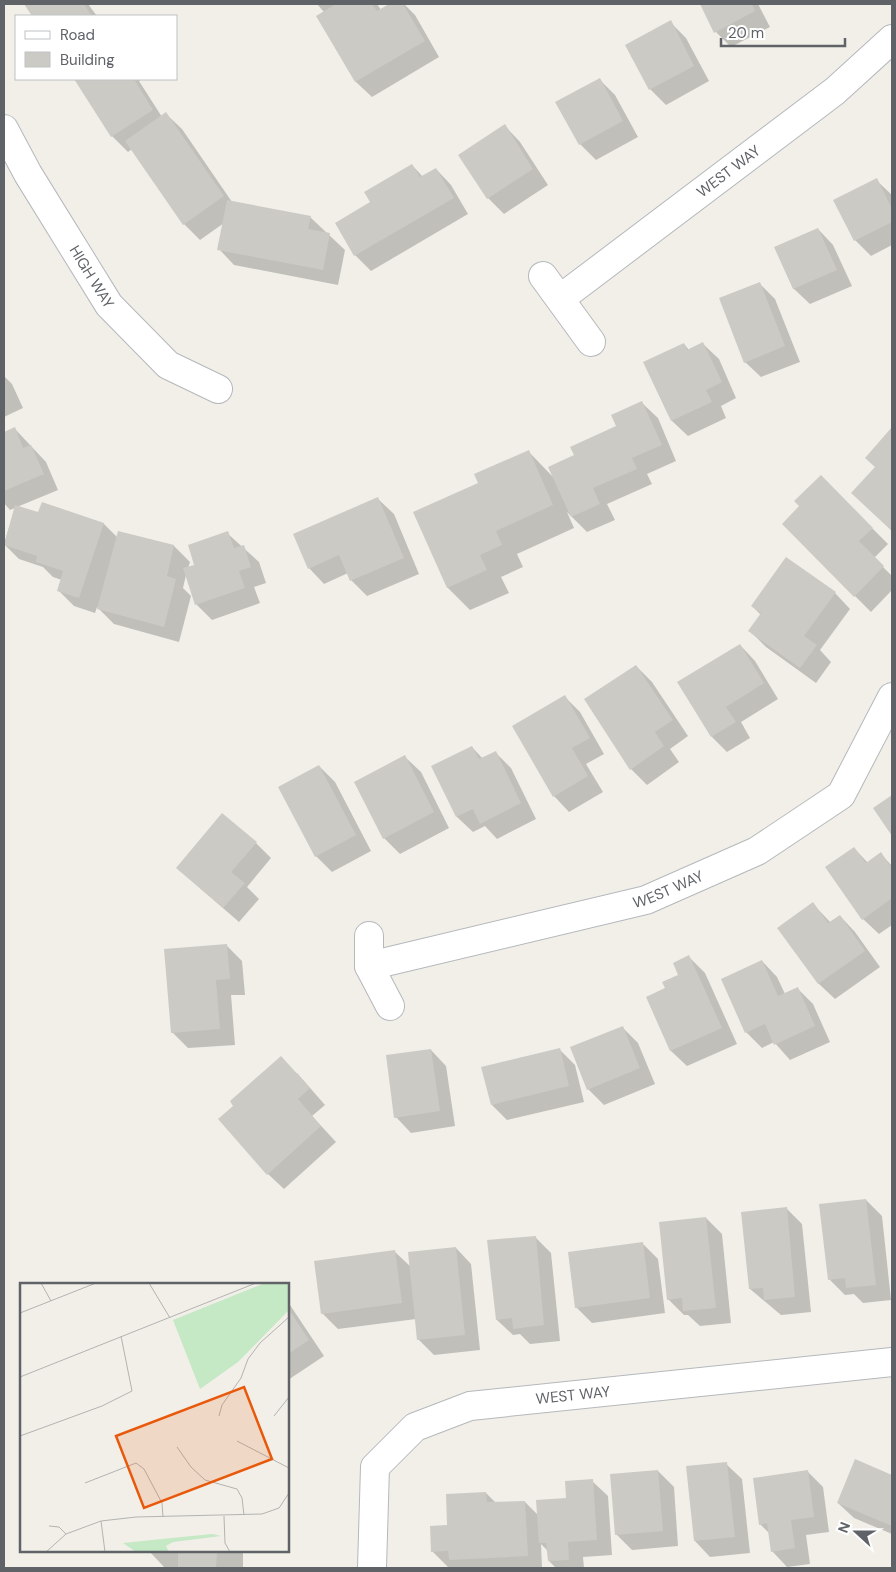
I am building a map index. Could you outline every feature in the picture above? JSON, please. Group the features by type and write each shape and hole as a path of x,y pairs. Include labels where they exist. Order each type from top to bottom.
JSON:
{"street":[{"name":"WEST WAY","path":"561,298 835,90 892,39"},
{"name":"HIGH WAY","path":"4,129 28,174 108,304 168,365 218,389"},
{"path":"543,276 561,298 591,342"},
{"name":"WEST WAY","path":"369,966 646,900 757,851 841,795 892,698"},
{"path":"369,936 369,966 390,1006"},
{"name":"WEST WAY","path":"372,1568 375,1467 415,1427 470,1406 892,1362"}],"building":[{"path":"24,4 84,4 91,15 31,15"},
{"path":"336,4 372,4 377,11 389,4 403,4 425,41 355,82 316,16"},
{"path":"700,4 752,4 755,11 714,33"},
{"path":"671,20 694,66 649,90 625,45"},
{"path":"600,78 623,121 579,145 555,102"},
{"path":"75,80 135,80 153,110 111,137"},
{"path":"166,112 224,196 183,225 125,141"},
{"path":"505,124 533,169 487,199 458,155"},
{"path":"412,164 420,177 436,168 454,198 354,256 335,223 370,202 364,192"},
{"path":"877,178 892,209 892,222 854,241 833,200"},
{"path":"227,200 311,216 308,229 330,233 323,270 217,250"},
{"path":"818,228 837,270 793,289 774,247"},
{"path":"760,282 785,346 744,363 719,298"},
{"path":"703,342 722,382 706,390 712,402 671,421 643,362 684,343 687,350"},
{"path":"642,401 662,445 632,458 637,469 593,488 600,504 571,517 548,467 574,455 570,447 616,426 611,415"},
{"path":"15,427 23,448 31,445 44,474 4,491 4,432"},
{"path":"892,427 892,531 851,493 875,467 865,458"},
{"path":"529,450 553,505 496,531 502,545 480,555 487,570 447,588 413,512 478,483 474,474"},
{"path":"821,475 873,528 859,541 884,566 854,597 782,524 799,506 794,501"},
{"path":"378,497 404,558 350,581 339,555 308,569 293,534"},
{"path":"42,502 104,523 79,598 57,591 63,571 36,562 37,556 4,545 15,505 38,512"},
{"path":"118,531 174,545 167,576 176,579 164,627 97,609"},
{"path":"228,531 234,548 244,545 251,567 239,571 245,588 195,605 183,568 194,565 188,545"},
{"path":"786,557 836,592 804,636 817,645 800,668 748,631 761,613 751,606"},
{"path":"740,644 764,683 726,707 736,722 711,737 677,682"},
{"path":"636,665 673,720 655,732 664,746 630,770 584,699"},
{"path":"565,695 590,738 572,748 588,776 553,797 512,726"},
{"path":"472,746 479,759 496,751 521,803 480,824 473,809 456,817 431,766"},
{"path":"405,755 434,812 383,839 354,782"},
{"path":"319,765 356,835 315,857 278,787"},
{"path":"892,795 892,836 873,808"},
{"path":"222,813 257,842 231,872 245,883 223,908 176,868"},
{"path":"854,847 866,863 881,852 892,869 892,898 862,920 825,867"},
{"path":"813,902 828,923 840,915 865,951 818,984 777,928"},
{"path":"227,944 230,979 216,980 220,1029 171,1033 164,949"},
{"path":"689,955 722,1028 670,1051 646,997 665,988 662,982 678,975 673,963"},
{"path":"762,960 778,996 798,987 815,1026 774,1045 765,1024 745,1033 721,979"},
{"path":"623,1026 640,1068 587,1090 570,1047"},
{"path":"560,1048 569,1086 491,1105 481,1067"},
{"path":"431,1049 440,1111 394,1118 386,1055"},
{"path":"281,1056 310,1088 298,1099 321,1126 267,1175 218,1119 233,1106 230,1101"},
{"path":"866,1199 876,1285 846,1288 845,1278 828,1280 819,1204"},
{"path":"787,1207 795,1297 764,1300 763,1288 749,1289 741,1212"},
{"path":"706,1217 716,1308 683,1311 682,1298 667,1300 659,1222"},
{"path":"536,1236 544,1325 513,1329 512,1318 496,1320 487,1240"},
{"path":"643,1242 650,1298 575,1308 568,1252"},
{"path":"456,1247 465,1335 417,1340 408,1252"},
{"path":"395,1250 402,1303 321,1314 314,1261"},
{"path":"289,1310 309,1340 289,1353"},
{"path":"855,1459 892,1475 892,1526 837,1503"},
{"path":"727,1462 735,1537 694,1541 686,1466"},
{"path":"658,1470 663,1531 615,1535 610,1474"},
{"path":"808,1470 814,1517 791,1520 795,1548 771,1552 767,1523 759,1525 753,1478"},
{"path":"593,1479 597,1540 568,1542 569,1560 548,1561 546,1543 539,1543 536,1500 566,1498 565,1481"},
{"path":"486,1492 487,1502 525,1501 528,1556 449,1560 448,1551 431,1552 430,1526 447,1525 446,1494"},
{"path":"178,1552 217,1552 216,1568 178,1568"}]}
